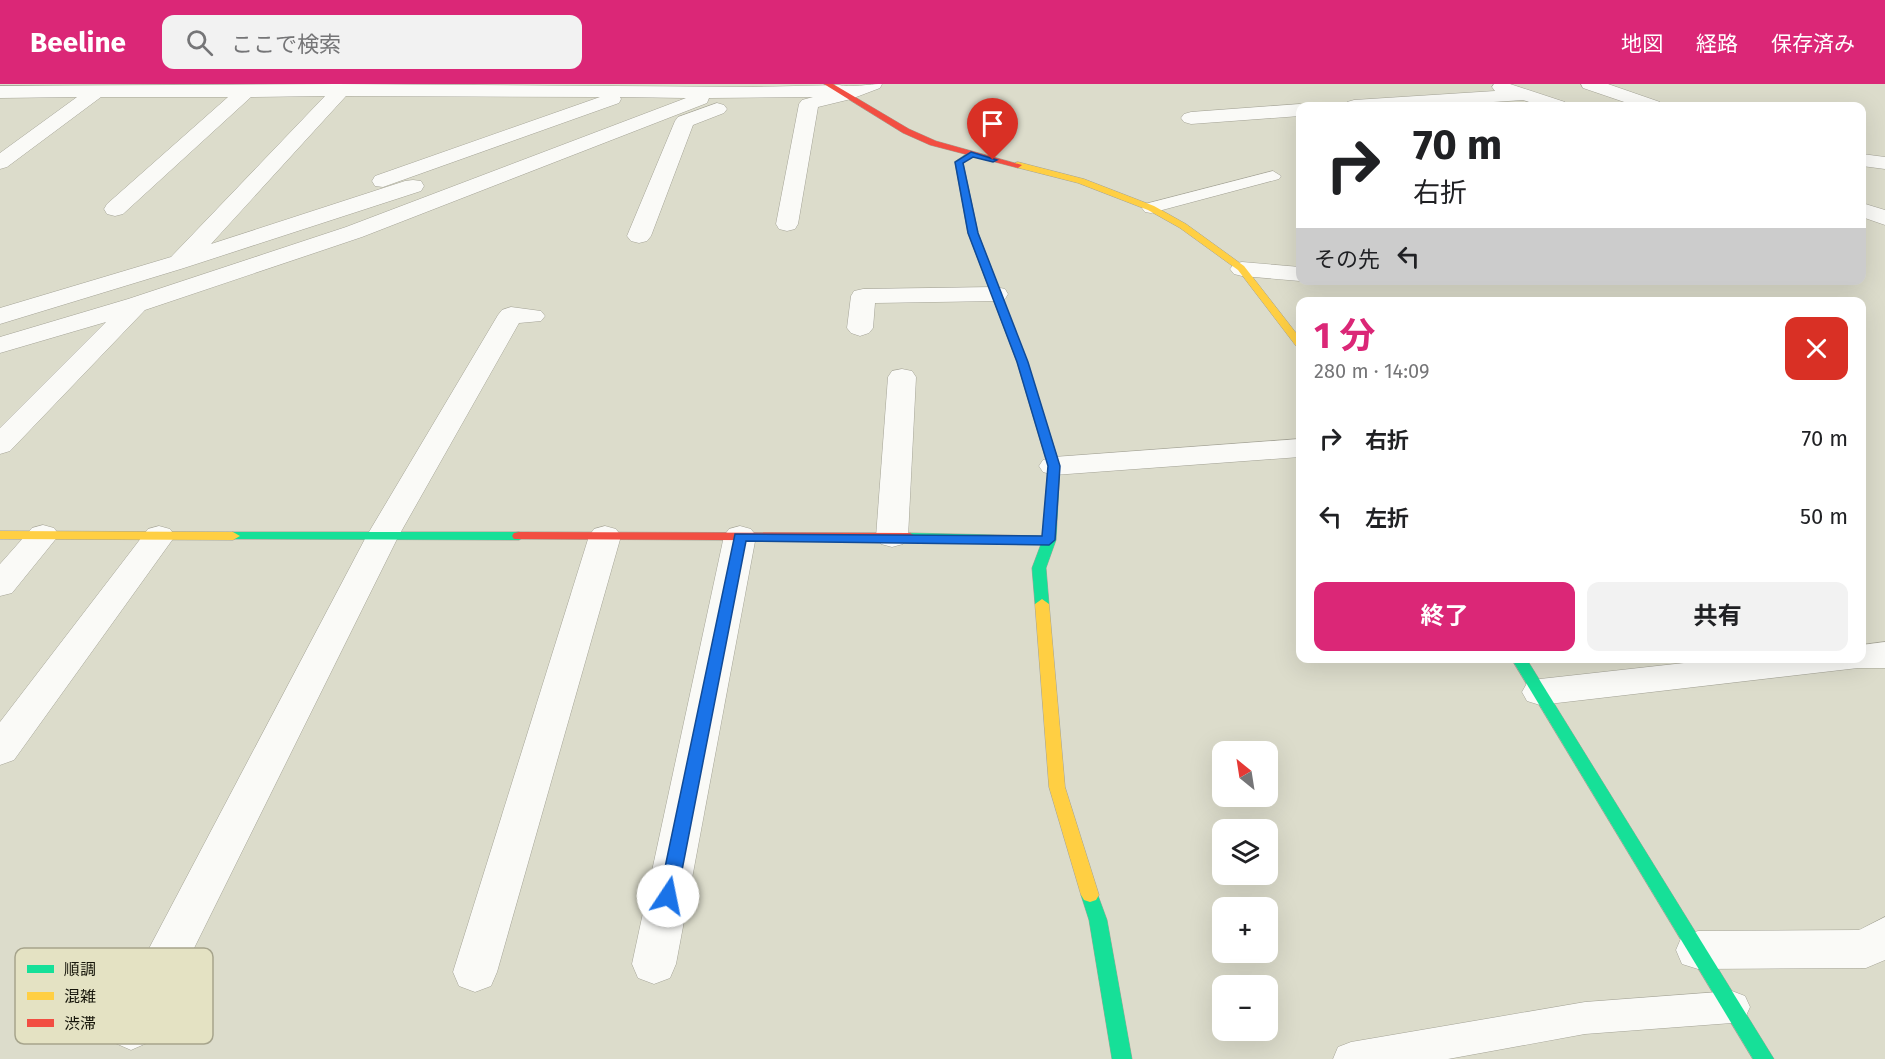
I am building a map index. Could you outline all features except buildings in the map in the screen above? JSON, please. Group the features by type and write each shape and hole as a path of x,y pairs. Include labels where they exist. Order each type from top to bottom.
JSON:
{"street":[{"path":"0,345 137,304 354,232 716,93 747,89 837,90 873,84"},
{"path":"1490,84 1545,102"},
{"path":"1590,84 1642,102"},
{"path":"0,316 382,197 667,86"},
{"path":"0,298 319,206 352,191 632,92 667,86 716,93"},
{"path":"15,89 96,92 180,88 246,91 510,87 632,92"},
{"path":"470,151 510,87"},
{"path":"0,445 203,238 343,88"},
{"path":"639,236 685,122 747,89"},
{"path":"837,90 906,131 933,143 1081,182 1151,208 1183,226 1242,269 1296,339"},
{"path":"787,224 809,104 837,90"},
{"path":"115,209 246,91"},
{"path":"0,164 96,92"},
{"path":"1415,102 1522,95"},
{"path":"1191,118 1296,110"},
{"path":"971,154 959,162 973,233 1022,362 1054,466 1049,540 1039,568 1057,787 1098,920 1122,1059"},
{"path":"1866,161 1885,163"},
{"path":"1242,269 1296,274"},
{"path":"860,328 863,296 996,294"},
{"path":"172,948 382,537 511,315 532,316"},
{"path":"892,537 902,377"},
{"path":"1054,466 1296,448"},
{"path":"0,535 892,537 1049,540"},
{"path":"0,585 43,535"},
{"path":"0,750 159,536"},
{"path":"475,972 605,536"},
{"path":"654,964 740,537"},
{"path":"1866,657 1885,655"},
{"path":"1521,663 1764,1059"},
{"path":"1540,692 1805,663"},
{"path":"1698,950 1866,949 1885,936"}],"lane":[{"path":"1151,208 1273,176"},
{"path":"1351,1059 1586,1018 1732,1007"}],"traffic: fast":[{"path":"971,154 959,162 973,233 1022,362 1054,466 1049,540 1039,568 1042,604"},
{"path":"233,536 519,536"},
{"path":"910,537 1049,540"},
{"path":"1521,663 1764,1059"},
{"path":"1090,895 1098,920 1122,1059"}],"traffic: slow":[{"path":"1018,165 1081,181 1151,208 1183,226 1241,268 1296,339"},
{"path":"0,535 233,536"},
{"path":"1042,604 1057,787 1090,895"}],"traffic: jam":[{"path":"828,84 906,131 933,143 1018,165"},
{"path":"519,536 910,537"}],"route":[{"path":"668,896 740,537 1049,540 1054,466 1022,362 973,233 959,162 971,154 993,160"}]}
